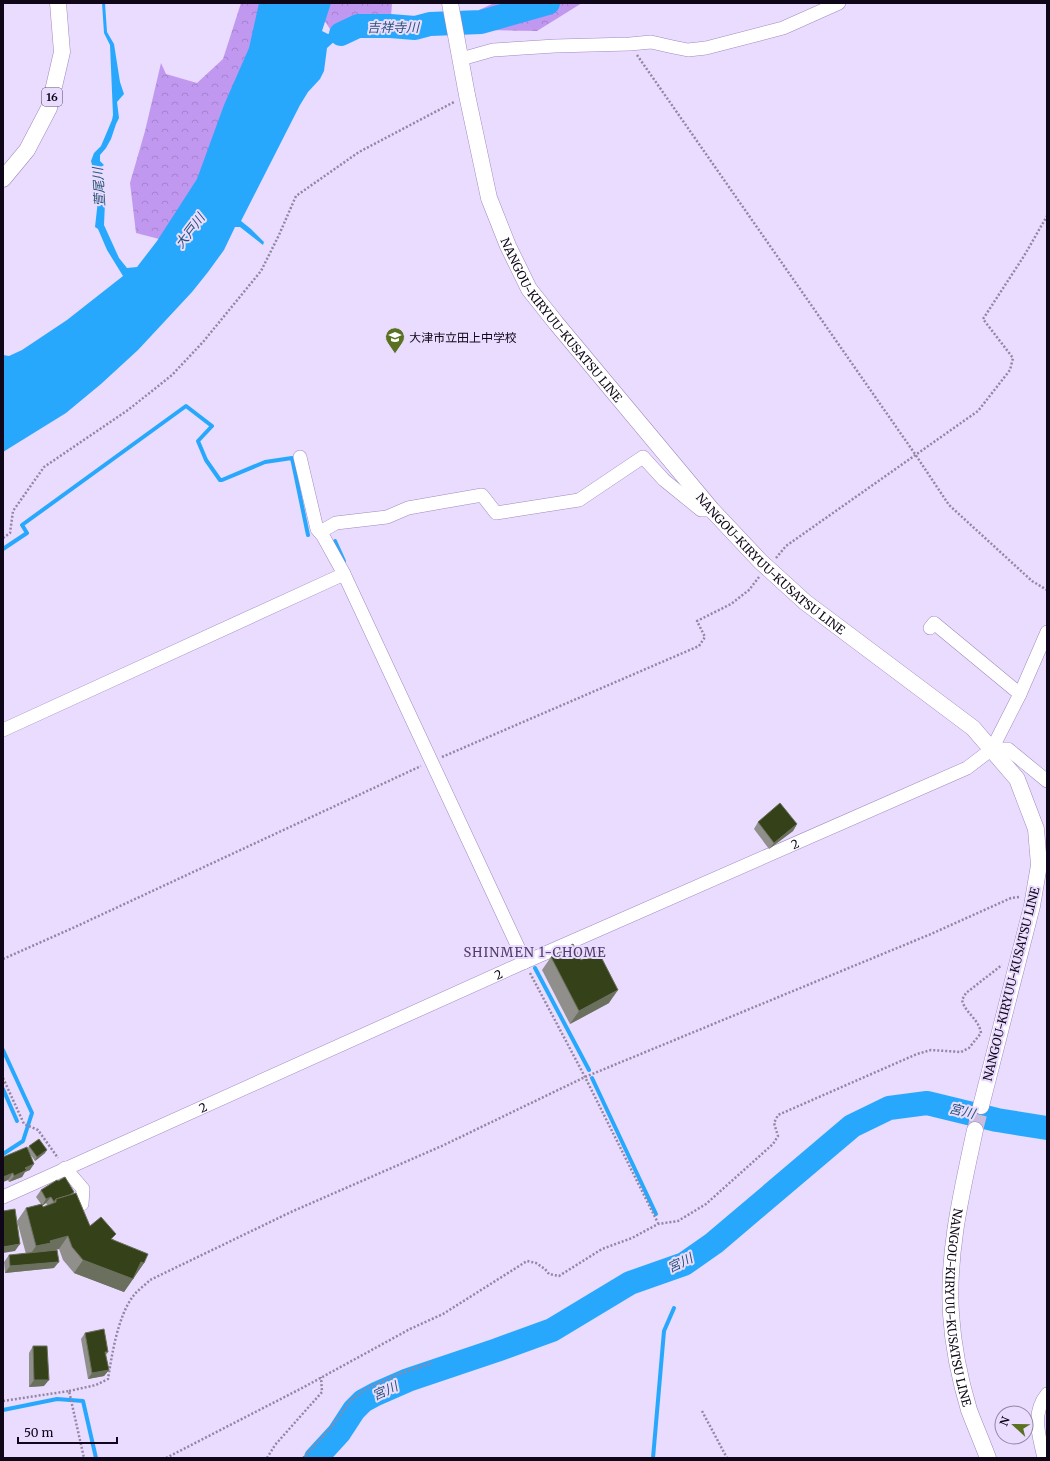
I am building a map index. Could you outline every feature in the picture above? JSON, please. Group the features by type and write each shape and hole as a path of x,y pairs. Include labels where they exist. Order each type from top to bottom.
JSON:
{"main road":[{"name":"16","path":"3,179 27,150 49,108 62,52 58,3"},
{"name":"NANGOU-KIRYUU-KUSATSU LINE","path":"450,3 466,94 490,198 508,246 529,289 712,510 767,568 805,602 973,728 1017,779 1036,829 1039,865 1017,963 981,1106"},
{"name":"NANGOU-KIRYUU-KUSATSU LINE","path":"975,1130 955,1227 951,1279 951,1314 954,1340 969,1409 988,1458"}],"street":[{"path":"461,59 493,50 555,46 651,42 688,50 706,48 782,28 839,3"},
{"path":"300,457 317,529 323,536 344,574 525,962"},
{"path":"320,532 336,523 387,517 408,508 482,495 496,513 579,500 643,457 664,480 701,510 712,510"},
{"path":"3,730 344,574"},
{"path":"930,628 934,623 1020,694"},
{"path":"1047,632 1020,694 992,749 1008,749 1047,781"},
{"name":"2","path":"3,1197 525,962 967,768 992,749"},
{"path":"65,1168 83,1189 82,1204"},
{"path":"1044,1458 1036,1422 1043,1399 1047,1394"}],"path":[{"path":"630,44 916,454 949,505 1032,581 1047,590"},
{"path":"3,538 10,533 13,511 44,467 128,410 172,375 203,342 261,271 296,196 359,152 466,94"},
{"path":"3,959 431,761 699,646 705,637 696,621 731,604 749,590 786,546 978,412 1010,370 1013,358 983,319 1024,256 1047,216"},
{"path":"3,1401 96,1385 108,1379 112,1354 121,1321 133,1296 150,1280 291,1212 444,1145 585,1077 931,934 1011,898 1033,896"},
{"path":"525,962 533,981 585,1077 658,1224"},
{"path":"166,1458 410,1329 443,1314 527,1261 536,1263 545,1269 549,1274 559,1276 602,1249 632,1238 658,1224 678,1221 706,1204 773,1144 778,1136 774,1123 778,1116 917,1054 931,1050 961,1052 969,1048 981,1033 980,1026 964,1008 962,1000 966,993 1001,965 1017,963"},
{"path":"3,1078 24,1124 38,1130 65,1168"},
{"path":"303,1458 330,1429 352,1399 366,1389 398,1374 432,1363"},
{"path":"267,1458 275,1445 322,1392 321,1377"},
{"path":"69,1390 84,1458"},
{"path":"702,1410 728,1458"}],"green space":[{"path":"241,3 263,3 253,48 200,180 163,240 136,233 130,183 145,131 161,63 166,74 197,83 223,59"},
{"path":"321,3 392,3 391,18 370,30 330,29 320,14"},
{"path":"494,3 582,3 537,31 488,30 479,10"}],"water":[{"path":"102,3 105,3 107,32 114,44 120,82 124,94 117,102 119,118 111,139 100,155 100,161 104,165 101,167 101,176 106,199 104,225 119,258 127,268 137,267 157,241 197,179 224,105 249,48 259,3 331,3 322,31 328,34 351,26 375,25 354,31 345,38 337,39 327,48 324,71 320,79 308,92 300,105 241,221 264,242 263,245 240,227 235,227 224,250 208,272 192,292 138,350 101,384 66,413 3,452 3,355 9,356 22,350 67,320 123,276 107,250 98,229 95,227 99,191 91,161 94,153 101,146 113,115 110,45 104,33"}],"building":[{"path":"780,803 797,824 774,843 758,822"},
{"path":"573,944 581,960 598,951 618,990 579,1011 551,957"},
{"path":"39,1139 47,1150 37,1157 29,1146"},
{"path":"27,1147 34,1164 25,1168 27,1170 14,1176 13,1173 3,1177 3,1157"},
{"path":"65,1177 74,1192 70,1195 56,1199 54,1202 51,1197 46,1199 41,1190"},
{"path":"76,1193 90,1226 101,1217 116,1234 111,1239 148,1254 144,1263 141,1262 133,1279 83,1260 72,1247 68,1236 50,1241 51,1243 36,1246 26,1208 42,1204 43,1207 56,1202 56,1199"},
{"path":"15,1209 20,1244 3,1247 3,1211"},
{"path":"57,1250 59,1262 10,1266 9,1255"},
{"path":"104,1329 108,1352 105,1352 109,1370 92,1373 85,1333"},
{"path":"33,1346 47,1346 49,1380 34,1380"}],"waterway":[{"name":"吉祥寺川","path":"341,34 358,26 415,28 430,24 481,22 548,3"},
{"path":"3,549 27,533 22,525 186,406 212,426 198,441 206,460 220,480 265,462 292,458 308,535"},
{"path":"335,541 344,561"},
{"path":"535,968 589,1070"},
{"path":"3,1050 32,1113 23,1141 3,1154"},
{"path":"592,1078 656,1214"},
{"path":"3,1089 17,1121"},
{"name":"宮川","path":"316,1458 339,1433 354,1410 363,1401 376,1394 408,1380 552,1330 630,1283 684,1264 714,1243 852,1126 889,1108 927,1103 997,1120 1047,1128"},
{"path":"653,1458 664,1331 674,1308"},
{"path":"3,1410 57,1399 83,1401 96,1458"}],"tunnel":[{"path":"975,1130 981,1106"}],"place":[{"name":"大津市立田上中学校","path":"395,354"}],"district":[{"name":"SHINMEN 1-CHOME","path":"535,952"}],"water label":[{"name":"萱尾川","path":"99,187"},
{"name":"大戸川","path":"190,231"}]}
